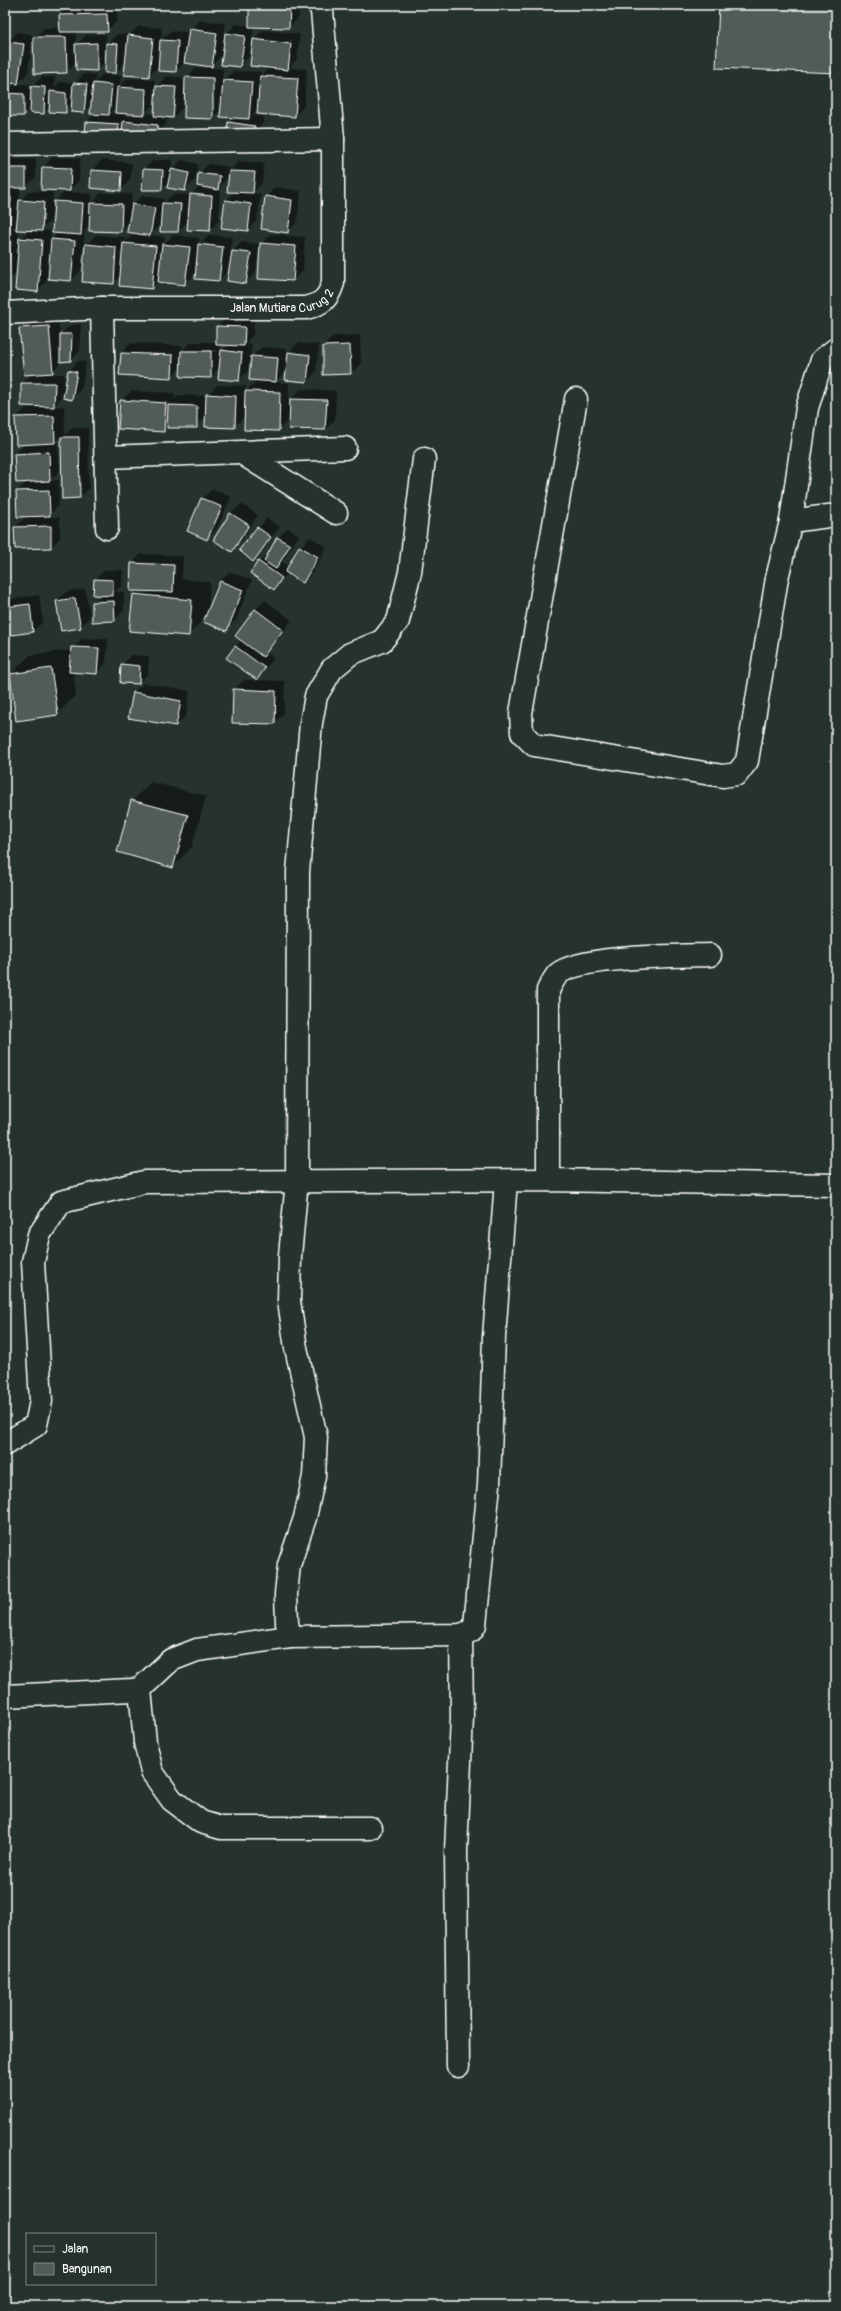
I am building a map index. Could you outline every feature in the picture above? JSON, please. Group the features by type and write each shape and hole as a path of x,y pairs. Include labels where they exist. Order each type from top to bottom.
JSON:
{"street":[{"name":"Jalan Mutiara Curug 2","path":"5,313 102,308 306,308 323,302 328,297 333,283 333,139 322,11 319,5"},
{"path":"5,144 333,139"},
{"path":"102,308 107,528"},
{"path":"576,399 521,713 522,733 534,745 723,776 736,774 747,760 777,578 791,521 807,408 822,360 836,349"},
{"path":"106,457 243,454 346,448"},
{"path":"243,454 336,513"},
{"path":"290,1637 287,1623 286,1594 289,1565 305,1518 314,1476 316,1437 296,1348 289,1302 290,1256 297,1180 298,872 311,723 316,696 332,669 350,654 382,641 398,621 410,572 424,459"},
{"path":"791,521 836,515"},
{"path":"548,1180 548,990 558,974 585,963 653,957 710,955"},
{"path":"5,1444 36,1425 41,1401 33,1262 39,1235 61,1202 144,1182 297,1180 548,1180 836,1185"},
{"path":"5,1696 140,1689 171,1660 197,1650 290,1637 461,1635 471,1631 475,1625 489,1485 494,1337 506,1181"},
{"path":"458,2066 456,1851 462,1717 461,1635"},
{"path":"140,1689 145,1742 152,1772 172,1800 201,1822 220,1828 370,1828"}],"building":[{"path":"719,5 836,5 836,73 716,68"},
{"path":"249,6 290,7 289,28 249,27"},
{"path":"107,14 108,32 60,32 59,15"},
{"path":"189,29 217,33 212,67 184,63"},
{"path":"225,33 245,36 240,67 221,65"},
{"path":"128,35 153,38 149,77 124,75"},
{"path":"33,37 66,37 67,73 34,74"},
{"path":"253,39 291,44 288,70 250,66"},
{"path":"160,40 178,41 176,72 158,71"},
{"path":"7,42 24,44 18,84 5,82"},
{"path":"97,43 97,71 76,70 75,44"},
{"path":"106,43 118,44 116,73 105,73"},
{"path":"260,76 298,78 295,117 257,114"},
{"path":"185,77 213,78 213,119 184,118"},
{"path":"223,80 252,82 249,119 220,117"},
{"path":"73,83 87,84 84,113 71,112"},
{"path":"93,83 112,85 109,115 90,114"},
{"path":"31,86 45,87 44,114 30,113"},
{"path":"156,86 176,87 173,118 154,116"},
{"path":"117,87 146,89 145,115 115,113"},
{"path":"50,91 66,93 66,113 49,112"},
{"path":"5,93 24,94 24,116 5,116"},
{"path":"123,121 158,125 157,135 122,132"},
{"path":"86,122 119,124 118,135 85,133"},
{"path":"228,122 255,126 253,134 227,130"},
{"path":"42,167 71,168 70,191 41,190"},
{"path":"5,168 26,168 26,188 5,188"},
{"path":"143,169 163,170 162,190 142,190"},
{"path":"171,169 189,173 185,191 167,188"},
{"path":"91,170 122,172 121,191 90,188"},
{"path":"229,171 255,172 253,193 227,192"},
{"path":"198,173 220,176 218,190 197,186"},
{"path":"190,194 212,196 210,231 187,230"},
{"path":"265,196 292,200 288,233 261,229"},
{"path":"5,197 11,197 9,233 5,233"},
{"path":"19,200 44,202 42,231 16,230"},
{"path":"225,200 251,204 248,231 221,228"},
{"path":"54,201 83,203 81,235 52,233"},
{"path":"90,203 122,204 121,232 89,231"},
{"path":"162,203 181,204 178,232 160,232"},
{"path":"132,204 155,208 150,236 127,232"},
{"path":"19,238 42,240 38,292 15,290"},
{"path":"51,239 75,241 71,281 48,279"},
{"path":"5,240 10,240 7,284 5,284"},
{"path":"123,243 156,246 152,289 119,286"},
{"path":"260,243 296,246 293,281 258,279"},
{"path":"85,244 116,247 114,284 82,282"},
{"path":"162,244 190,247 185,285 158,282"},
{"path":"198,244 223,247 219,281 195,279"},
{"path":"232,251 251,253 246,284 227,281"},
{"path":"49,326 53,373 24,375 19,328"},
{"path":"216,326 245,327 244,346 216,345"},
{"path":"60,334 72,334 71,361 60,362"},
{"path":"350,345 351,374 323,375 323,346"},
{"path":"221,350 242,353 239,381 218,379"},
{"path":"181,351 211,351 211,378 180,377"},
{"path":"288,352 310,355 307,382 285,380"},
{"path":"121,353 173,355 172,378 119,375"},
{"path":"251,356 278,358 276,382 249,380"},
{"path":"68,370 77,372 72,400 63,398"},
{"path":"21,383 55,383 54,407 21,406"},
{"path":"245,391 280,392 279,431 244,430"},
{"path":"206,394 236,396 235,428 205,427"},
{"path":"290,399 327,400 325,430 289,429"},
{"path":"120,400 166,403 164,432 118,429"},
{"path":"168,405 197,406 197,428 167,428"},
{"path":"54,416 55,443 16,445 15,417"},
{"path":"61,437 79,437 80,498 62,499"},
{"path":"49,452 50,481 16,483 14,454"},
{"path":"49,490 50,516 17,517 16,491"},
{"path":"201,498 222,507 207,540 187,531"},
{"path":"230,513 249,525 232,552 213,540"},
{"path":"51,526 51,548 15,549 14,527"},
{"path":"257,527 271,537 253,562 239,550"},
{"path":"277,537 290,545 276,569 264,561"},
{"path":"299,546 318,557 303,583 285,572"},
{"path":"258,561 282,578 274,590 250,573"},
{"path":"131,563 174,565 173,592 130,591"},
{"path":"94,579 113,580 113,596 93,595"},
{"path":"220,581 243,590 227,631 203,622"},
{"path":"133,594 192,600 189,636 129,631"},
{"path":"75,598 81,628 61,631 56,601"},
{"path":"114,601 115,621 92,622 92,602"},
{"path":"30,604 33,632 5,636 5,607"},
{"path":"255,609 283,630 263,657 235,636"},
{"path":"235,646 265,668 257,680 226,658"},
{"path":"71,647 99,648 97,674 69,672"},
{"path":"121,664 140,666 139,684 120,683"},
{"path":"51,668 58,715 16,721 10,674"},
{"path":"233,689 276,691 275,724 232,723"},
{"path":"133,692 181,701 176,726 128,718"},
{"path":"131,800 188,815 173,868 117,852"}]}
